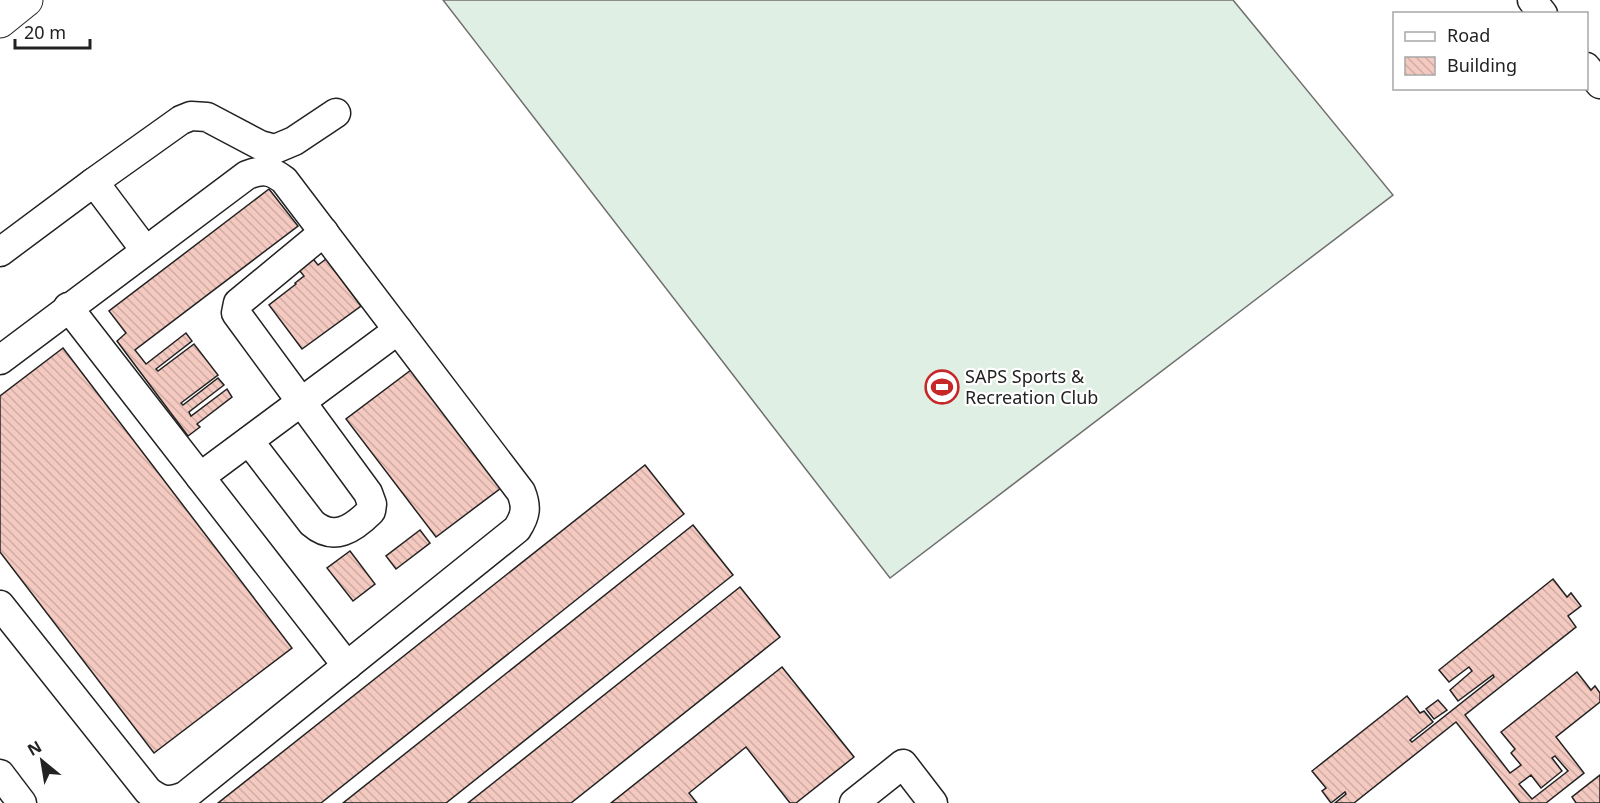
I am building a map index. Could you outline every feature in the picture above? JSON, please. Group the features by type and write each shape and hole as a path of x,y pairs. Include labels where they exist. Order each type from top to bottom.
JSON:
{"main road":[{"path":"0,21 26,0"}],"street":[{"path":"1532,0 1541,12"},
{"path":"1588,68 1600,84"},
{"path":"0,252 181,120 191,116 207,117 260,145 274,149 294,141 336,113"},
{"path":"0,360 247,175 260,170 273,172 284,180 324,232 521,492 526,505 525,518 517,529 185,796 173,801 159,800 148,791 0,605"},
{"path":"94,182 145,250"},
{"path":"249,441 312,523 320,530 339,533 365,518 371,511 372,504 368,493 239,319 236,308 238,303 324,232"},
{"path":"68,307 347,666"},
{"path":"200,477 398,330"},
{"path":"854,803 903,764 933,803"},
{"path":"0,774 22,803"}],"green space":[{"name":"SAPS Sports & Recreation Club","path":"443,0 1233,0 1393,195 890,578"}],"building":[{"path":"269,189 298,226 135,350 146,364 186,333 192,341 156,369 158,371 194,344 218,375 181,403 183,405 218,378 224,385 189,412 191,416 227,389 232,397 197,424 200,427 188,436 117,341 126,333 109,311"},
{"path":"310,255 318,265 326,259 361,306 302,349 269,305 304,276 296,266"},
{"path":"63,348 292,648 154,753 0,552 0,396"},
{"path":"411,370 501,488 436,537 346,419"},
{"path":"645,465 684,514 321,803 218,803"},
{"path":"693,525 733,575 446,803 343,803"},
{"path":"420,530 430,543 396,569 386,556"},
{"path":"350,551 375,584 353,601 327,568"},
{"path":"1553,579 1567,597 1571,593 1581,606 1568,616 1576,627 1465,715 1510,773 1521,765 1511,753 1515,749 1501,732 1577,672 1591,690 1595,686 1600,693 1600,702 1556,737 1584,773 1546,803 1520,803 1456,722 1354,803 1335,803 1346,794 1345,792 1331,803 1322,791 1326,788 1312,771 1407,696 1420,713 1424,711 1433,722 1410,740 1412,742 1494,677 1493,675 1458,701 1450,690 1472,671 1469,667 1449,682 1439,670","holes":["1555,756 1568,771 1532,799 1519,784 1531,775 1541,788 1562,771 1552,758"]},
{"path":"740,587 780,637 571,803 468,803"},
{"path":"782,667 854,757 796,803 790,803 746,747 689,793 697,803 611,803"},
{"path":"1438,700 1447,710 1434,719 1426,709"},
{"path":"1600,775 1600,803 1576,803 1572,797"}],"place":[{"name":"SAPS Sports & Recreation Club","path":"942,387"}]}
